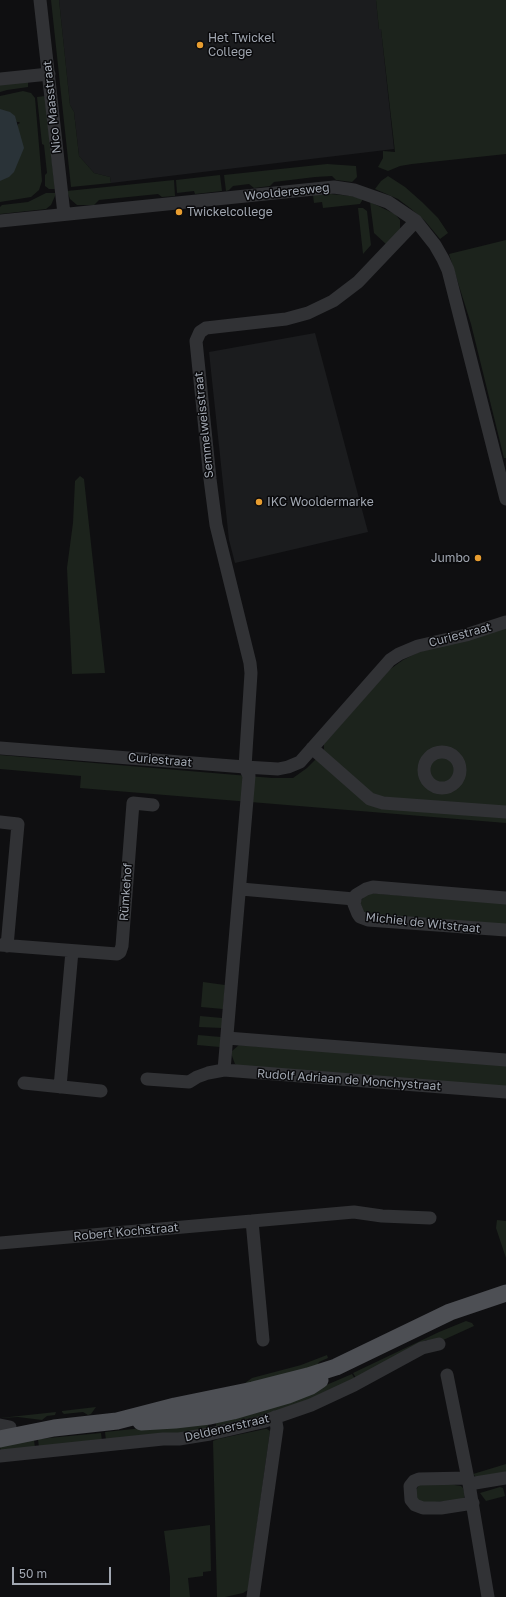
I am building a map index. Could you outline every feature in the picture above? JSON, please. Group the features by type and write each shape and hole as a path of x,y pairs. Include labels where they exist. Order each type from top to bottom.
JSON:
{"main road":[{"path":"3,1429 24,1435 54,1428 117,1421 175,1406 253,1390 336,1367 450,1312 506,1293"}],"street":[{"name":"Nico Maasstraat","path":"40,0 64,214"},
{"path":"0,79 49,74"},
{"name":"Woolderesweg","path":"0,221 334,187 354,190 388,202 416,221 428,234 448,270 503,471 506,499"},
{"name":"Semmelweisstraat","path":"245,767 251,694 250,663 215,519 197,353 198,336 200,332 206,328 286,319 314,311 342,295 358,282 416,221"},
{"name":"Curiestraat","path":"0,748 245,767 278,769 288,767 300,762 390,660 399,654 418,646 466,635 506,622"},
{"path":"312,748 370,799 383,803 506,812"},
{"path":"224,1070 241,889 249,776 245,767"},
{"path":"438,808 440,788"},
{"name":"Rümkehof","path":"0,822 18,824 4,946 117,954 120,952 122,946 133,803 153,805"},
{"name":"Michiel de Witstraat","path":"506,898 373,888 361,891 354,899 354,904 358,914 368,920 506,930"},
{"name":"Michiel de Witstraat","path":"241,889 354,899"},
{"path":"60,1087 72,951"},
{"path":"227,1038 506,1060"},
{"name":"Rudolf Adriaan de Monchystraat","path":"147,1079 189,1082 208,1073 224,1070 506,1092"},
{"path":"24,1083 101,1091"},
{"name":"Robert Kochstraat","path":"0,1243 354,1212 382,1216 430,1218"},
{"path":"252,1221 263,1340"},
{"name":"Deldenerstraat","path":"0,1456 195,1437 275,1417 311,1405 342,1391 422,1348 439,1344"},
{"path":"447,1375 468,1481 488,1597"},
{"path":"253,1597 277,1428 275,1417"},
{"path":"472,1504 441,1508 423,1508 415,1505 411,1500 410,1486 419,1478 468,1481 506,1478"}],"shaded area":[{"path":"51,0 59,0 70,105 74,112 79,156 94,173 110,177 111,183 71,187"},
{"path":"59,0 376,0 379,29 381,29 394,149 111,183 110,177 94,173 79,156 74,112 70,105"},
{"path":"376,0 506,0 506,154 412,164 400,166 388,171 378,167 383,158 383,151 395,152 381,29 379,29"},
{"path":"28,81 28,87 0,92 0,84"},
{"path":"23,91 31,93 35,98 42,181 39,190 31,197 0,202 0,179 18,124 20,123 0,111 0,96"},
{"path":"45,96 55,189 49,189 45,186 45,175 47,173 37,97"},
{"path":"0,109 10,112 15,116 24,148 14,172 9,177 0,181"},
{"path":"327,164 356,166 357,177 352,182 336,180 332,176 274,182 270,186 254,188 249,184 233,186 226,191 224,175"},
{"path":"220,175 222,191 195,194 194,191 177,193 176,180"},
{"path":"388,176 405,187 422,202 438,218 448,233 440,239 425,221 410,208 398,199 375,189 381,181"},
{"path":"174,180 175,196 162,197 158,194 99,200 94,205 77,205 70,199 67,191"},
{"path":"46,193 55,193 55,196 51,205 46,209 0,214 0,207 2,205 28,202"},
{"path":"330,194 352,196 363,199 360,204 323,208 322,202 314,203 313,195"},
{"path":"370,202 395,214 400,220 400,230 387,245 374,233"},
{"path":"358,208 363,208 367,211 371,245 363,254"},
{"path":"506,240 506,458 504,458 471,324 449,254"},
{"path":"315,333 368,532 235,563 229,540 209,352"},
{"path":"80,476 84,479 105,673 72,674 67,568 73,523 75,481"},
{"path":"506,628 506,823 80,788 81,776 0,769 0,755 272,778 293,778 307,768 324,751 324,744 389,670 403,660 419,652"},
{"path":"367,893 506,903 506,926 366,913 363,911 360,902"},
{"path":"203,982 225,985 223,1009 201,1007"},
{"path":"200,1016 222,1018 222,1028 199,1027"},
{"path":"198,1035 221,1037 220,1047 197,1045"},
{"path":"239,1045 506,1064 506,1089 239,1067 235,1064 232,1051"},
{"path":"497,1220 506,1221 506,1258 496,1228"},
{"path":"466,1321 472,1323 474,1326 441,1341 426,1340 356,1378 353,1373 439,1332"},
{"path":"327,1355 328,1358 319,1362 316,1368 241,1386 252,1378 301,1365"},
{"path":"352,1374 355,1379 325,1393 277,1412 216,1426 216,1419 317,1389"},
{"path":"96,1407 91,1414 88,1415 83,1412 64,1414 62,1412 62,1411"},
{"path":"56,1412 55,1415 47,1416 42,1420 18,1417 0,1418"},
{"path":"208,1421 208,1429 197,1432 106,1441 105,1432"},
{"path":"265,1429 270,1431 248,1590 243,1593 225,1597 217,1597 213,1441"},
{"path":"101,1433 102,1441 39,1448 38,1439"},
{"path":"34,1440 35,1448 1,1452 0,1446"},
{"path":"506,1464 506,1473 476,1477 473,1474"},
{"path":"442,1483 461,1486 465,1496 462,1500 422,1503 416,1499 416,1490 419,1485"},
{"path":"500,1487 503,1488 505,1496 486,1501 480,1493"},
{"path":"210,1525 211,1571 203,1572 203,1576 188,1578 190,1597 170,1597 170,1577 164,1531"}],"place":[{"name":"Het Twickel College","path":"200,45"},
{"name":"Twickelcollege","path":"179,212"},
{"name":"IKC Wooldermarke","path":"259,502"},
{"name":"Jumbo","path":"478,558"}]}
